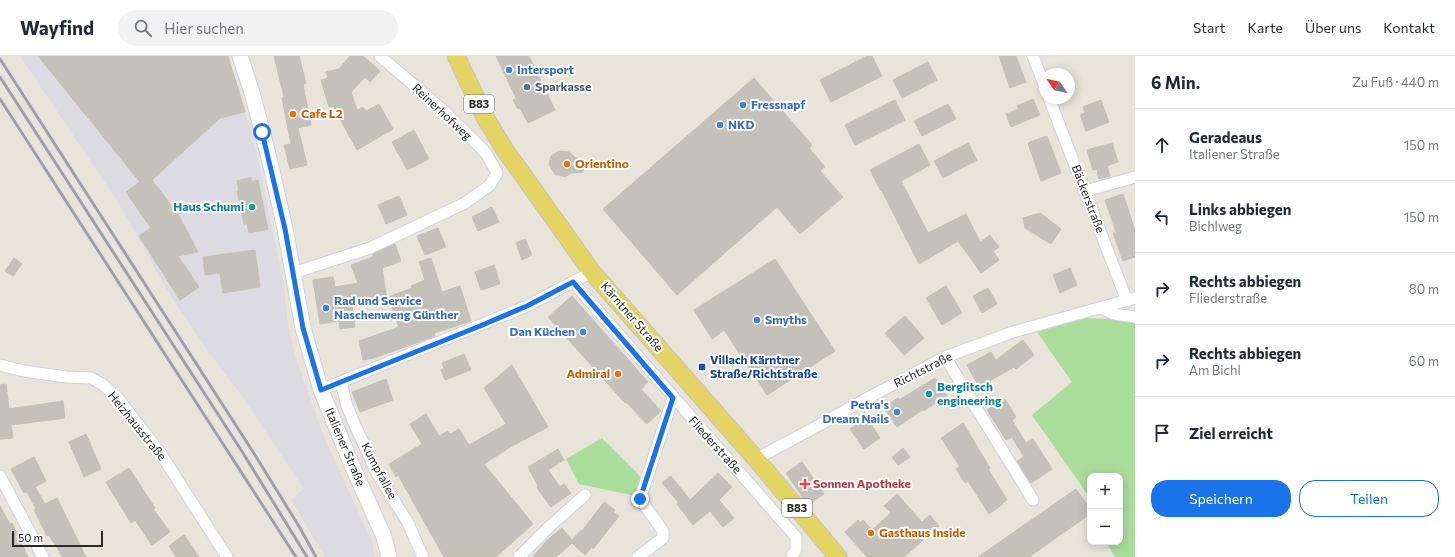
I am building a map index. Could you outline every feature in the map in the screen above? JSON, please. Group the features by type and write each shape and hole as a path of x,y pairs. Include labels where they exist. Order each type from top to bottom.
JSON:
{"main road":[{"name":"Kärntner Straße","path":"456,56 486,119 505,150 592,272 756,459 838,557"}],"street":[{"name":"Italiener Straße","path":"240,56 253,96 270,162 303,328 321,390 384,537 389,557"},
{"name":"Reinerhofweg","path":"293,273 370,248 465,203 490,185 497,173 486,154 445,112 380,56"},
{"path":"1035,56 1039,68"},
{"name":"Bäckerstraße","path":"1051,104 1085,191 1131,299"},
{"path":"1085,191 1135,177"},
{"path":"321,390 514,312 592,272"},
{"name":"Fliederstraße","path":"573,282 796,537 796,549 792,557"},
{"name":"Richtstraße","path":"756,459 945,357 1013,332 1131,299"},
{"path":"1101,308 1114,314 1135,317"},
{"path":"945,357 1033,500"},
{"name":"Heizhausstraße","path":"0,365 24,371 66,377 91,378 102,384 118,398 159,451 227,557"},
{"name":"Kumpfallee","path":"341,382 347,406 357,430 377,473 408,523 422,557"},
{"path":"638,557 663,538 663,531 640,499 673,398"},
{"path":"0,476 43,557"},
{"path":"519,557 549,527 585,495"}],"shaded area":[{"path":"20,56 228,56 255,146 283,281 288,325 295,355 322,432 373,544 374,557 325,557 291,500 304,489 244,399 210,354 170,295 118,202"}],"green space":[{"path":"1082,318 1135,321 1135,557 1115,557 1108,545 1123,545 1123,473 1087,473 1087,494 1032,415 1072,382 1037,332"},
{"path":"602,438 642,478 636,496 579,484 566,459"}],"building":[{"path":"38,56 228,56 245,112 220,118 152,180 179,216 198,252 178,256 199,287 180,300 139,236 151,228 126,192 140,182"},
{"path":"274,56 299,56 306,83 303,84 311,125 298,128 307,165 290,169 284,145 291,144 282,98 284,97"},
{"path":"350,56 363,56 380,71 370,82 365,77 351,92 357,110 363,107 366,111 379,104 393,129 357,150 333,106 329,107 321,80 328,78 326,72 339,69"},
{"name":"Sparkasse","path":"496,56 529,56 555,110 528,123 520,108 518,109 513,100 516,98"},
{"path":"867,56 872,56 882,76 831,102 820,80"},
{"path":"999,56 1016,56 1026,82 1010,88"},
{"path":"928,62 937,80 902,98 893,80"},
{"path":"754,78 812,145 809,148 825,167 820,171 843,197 800,234 777,207 677,295 603,209"},
{"path":"1033,99 1040,115 1011,127 1006,114 1019,109 1017,106"},
{"path":"895,100 905,120 855,145 845,125"},
{"path":"1101,100 1109,122 1086,131 1080,115 1085,113 1083,107"},
{"path":"948,104 956,119 922,136 914,121"},
{"path":"414,130 429,159 407,170 392,142"},
{"path":"1047,136 1061,173 1041,181 1028,143"},
{"path":"968,143 977,160 943,178 934,161"},
{"path":"1112,143 1118,162 1107,166 1110,176 1099,179 1097,169 1093,170 1087,150"},
{"path":"919,144 930,165 901,181 928,233 966,214 980,242 990,235 999,247 993,251 999,260 981,273 958,241 919,264 870,170"},
{"name":"Orientino","path":"559,151 569,152 585,162 583,172 571,173 565,177 555,174 549,165 551,156"},
{"name":"Haus Schumi","path":"251,177 252,182 258,180 268,229 249,233 247,224 244,224 237,191 239,191 237,181"},
{"path":"1123,194 1135,230 1135,257 1123,261 1113,233 1116,232 1105,200"},
{"path":"399,196 407,215 386,224 378,205"},
{"path":"492,207 499,222 478,231 472,217"},
{"path":"1040,213 1061,229 1051,244 1025,228 1023,218"},
{"path":"438,228 446,247 425,255 417,236"},
{"path":"525,239 532,255 522,260 516,243"},
{"path":"395,244 401,261 382,268 387,300 352,306 355,327 340,329 339,321 320,324 313,280 333,277 335,287 358,283 351,265 373,257 373,254"},
{"path":"255,250 260,287 223,293 220,273 205,275 203,257"},
{"path":"14,258 22,264 13,276 5,271"},
{"path":"431,258 442,292 460,286 471,321 434,333 435,336 419,342 374,358 363,360 359,341 399,327 388,297 412,288 411,286 425,280 419,262"},
{"name":"Smyths","path":"775,259 835,351 767,395 724,330 712,339 694,310"},
{"path":"494,265 500,284 481,290 475,272"},
{"path":"1070,268 1077,285 1060,293 1053,275"},
{"path":"946,286 962,313 942,325 926,298"},
{"path":"988,288 997,304 982,313 973,296"},
{"path":"572,296 648,382 641,389 661,411 647,424 626,402 625,403 548,317"},
{"path":"905,316 924,338 904,355 885,333"},
{"path":"1023,340 1034,355 1016,369 1014,367 979,387 967,365 991,352 996,360"},
{"path":"464,354 471,370 445,380 441,370 444,369 442,363"},
{"path":"512,365 548,427 512,446 484,464 533,524 496,557 444,557 398,475 396,477 389,464 422,444 410,424 426,414 439,436 448,431 450,434 459,429 469,445 506,424 484,388"},
{"path":"935,378 947,396 923,411 922,410 897,427 884,407 898,398 899,400"},
{"path":"386,379 393,400 360,412 352,392"},
{"path":"6,384 9,409 63,401 65,418 11,425 13,438 0,439 0,385"},
{"path":"1005,399 1016,417 1012,420 1026,443 1033,439 1052,469 1031,483 1017,461 1024,457 1012,437 1006,440 987,410"},
{"path":"867,418 880,438 864,449 850,429"},
{"path":"963,423 1007,500 989,514 968,481 965,483 956,469 960,467 941,438"},
{"path":"86,434 101,469 84,477 69,442"},
{"path":"903,448 910,457 898,465 892,457"},
{"path":"558,449 564,460 548,470 560,487 564,484 571,493 551,507 537,488 538,486 528,467"},
{"path":"34,457 46,481 35,487 45,504 57,498 86,557 62,557 55,543 49,535 47,536 27,492 24,493 11,469"},
{"name":"Sonnen Apotheke","path":"802,462 824,494 808,505 786,473"},
{"path":"129,468 155,508 153,509 170,532 152,545 135,520 131,523 106,482"},
{"path":"718,473 732,487 719,500 734,518 723,527 710,511 693,525 677,504 679,503 662,483 671,476 690,500"},
{"path":"1076,489 1087,505 1087,516 1029,557 978,557"},
{"path":"897,494 922,522 930,515 939,526 904,557 867,557 845,532 858,520 860,523 863,520 872,530 891,513 884,506"},
{"path":"604,502 615,510 613,512 619,516 593,549 592,547 585,555 572,543 556,557 533,557 546,541 562,528 572,540 581,530 582,531"},
{"path":"0,506 10,524 12,523 28,557 0,557"},
{"path":"184,535 199,557 176,557 169,546"}],"railway":[{"path":"0,59 255,455 316,557"},
{"path":"0,77 243,453 307,557"},
{"path":"0,99 296,557"}],"place":[{"name":"Intersport","path":"509,70"},
{"name":"Sparkasse","path":"527,87"},
{"name":"Fressnapf","path":"743,105"},
{"name":"Cafe L2","path":"293,114"},
{"name":"NKD","path":"720,125"},
{"name":"Orientino","path":"567,164"},
{"name":"Haus Schumi","path":"252,207"},
{"name":"Rad und Service Naschenweng Günther","path":"326,308"},
{"name":"Smyths","path":"757,320"},
{"name":"Dan Küchen","path":"583,332"},
{"name":"Villach Kärntner Straße/Richtstraße","path":"702,367"},
{"name":"Admiral","path":"618,374"},
{"name":"Berglitsch engineering","path":"929,394"},
{"name":"Petra's Dream Nails","path":"897,412"},
{"name":"Sonnen Apotheke","path":"805,484"},
{"name":"Gasthaus Inside","path":"871,533"}],"route":[{"path":"262,132 285,229 303,328 321,390 527,306 573,282 673,398 640,499"}]}
